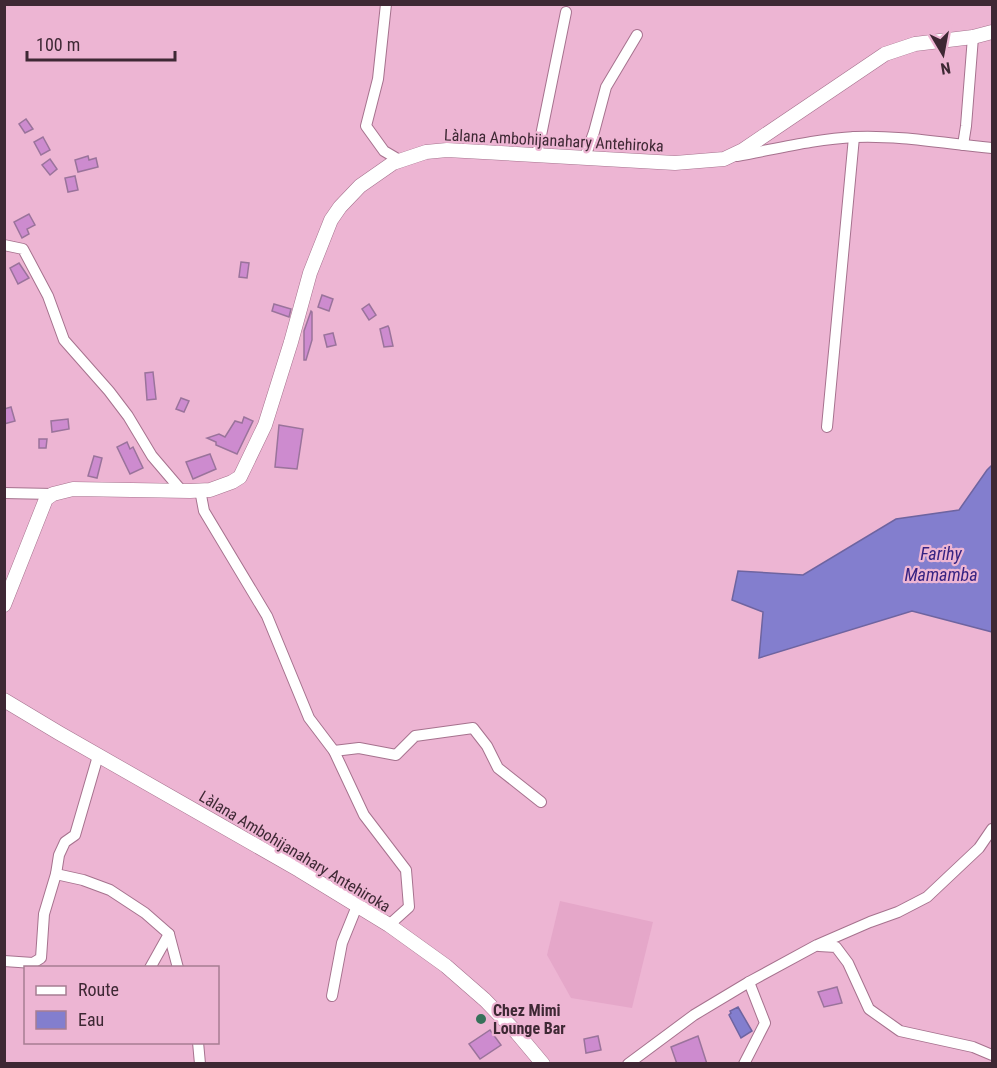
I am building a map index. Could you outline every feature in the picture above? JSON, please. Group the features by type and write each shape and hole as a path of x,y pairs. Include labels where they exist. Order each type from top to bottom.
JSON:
{"street":[{"path":"386,4 378,79 366,126 384,151 401,160"},
{"path":"537,155 566,12"},
{"name":"Làlana Ambohijanahary Antehiroka","path":"52,494 73,489 210,490 240,477 265,425 310,273 331,220 360,186 393,163 426,152 447,150 675,163 724,159 743,150 885,54 915,44 973,37 993,32"},
{"path":"585,157 606,87 637,35"},
{"path":"963,145 973,37"},
{"path":"724,159 816,141 854,137 880,136 993,148"},
{"path":"827,427 854,137"},
{"path":"4,245 22,249 48,296 64,340 115,399 152,456 181,490"},
{"path":"200,490 204,512 267,616 309,718 334,751 364,815 406,870 409,908 389,925"},
{"path":"4,493 52,494"},
{"path":"4,605 46,499 52,494"},
{"name":"Làlana Ambohijanahary Antehiroka","path":"4,700 299,870 389,925 446,966 485,1000 543,1064"},
{"path":"334,751 359,748 396,755 415,736 473,728 487,746 498,768 541,802"},
{"path":"4,961 33,963 40,958 44,914 59,855 65,842 75,835 98,756"},
{"path":"628,1064 694,1015 749,982 817,945 898,912 927,897 979,848 993,829"},
{"path":"56,874 110,890 145,913 169,934 177,966"},
{"path":"332,996 342,943 357,906"},
{"path":"151,966 169,934"},
{"path":"817,945 836,947 848,963 868,1010 900,1031 973,1047 993,1055"},
{"path":"744,1064 765,1023 749,982"},
{"path":"198,1044 200,1064"}],"shaded area":[{"path":"560,901 653,922 632,1008 571,998 547,955"}],"water":[{"name":"Farihy Mamamba","path":"992,465 992,632 912,611 759,658 763,612 732,600 738,571 803,575 896,519 959,510"},
{"path":"738,1007 752,1031 741,1038 729,1015 730,1011"}],"building":[{"path":"26,119 33,129 25,133 19,124"},
{"path":"43,137 50,150 41,155 34,142"},
{"path":"88,156 89,160 96,158 98,167 78,172 75,160"},
{"path":"50,159 57,169 50,175 42,165"},
{"path":"75,176 78,190 68,192 65,178"},
{"path":"29,214 35,225 27,229 29,234 22,238 14,222"},
{"path":"241,262 249,263 247,278 239,277"},
{"path":"19,263 29,278 18,284 10,268"},
{"path":"322,295 333,299 329,311 318,307"},
{"path":"274,304 291,309 289,317 272,311"},
{"path":"369,304 376,315 369,320 362,309"},
{"path":"311,311 312,340 306,360 304,360 304,331"},
{"path":"388,326 393,346 384,347 380,329"},
{"path":"333,333 336,345 327,347 324,335"},
{"path":"153,372 156,399 147,400 145,373"},
{"path":"181,398 189,401 184,412 176,409"},
{"path":"11,407 15,421 4,424 4,409"},
{"path":"244,417 253,421 237,454 216,445 216,442 207,438 219,434 225,437 235,421 242,423"},
{"path":"68,419 69,429 52,432 51,421"},
{"path":"279,425 303,429 297,469 275,467"},
{"path":"39,439 47,439 46,448 39,448"},
{"path":"127,442 130,449 133,447 143,468 130,474 117,447"},
{"path":"210,454 216,469 193,479 186,462"},
{"path":"94,456 102,458 97,478 88,476"},
{"path":"837,987 842,1003 824,1007 818,992"},
{"path":"490,1030 501,1045 480,1059 469,1044"},
{"path":"598,1036 601,1050 586,1053 584,1039"},
{"path":"698,1036 707,1064 677,1064 671,1047"}],"place":[{"name":"Chez Mimi Lounge Bar","path":"481,1019"}]}
